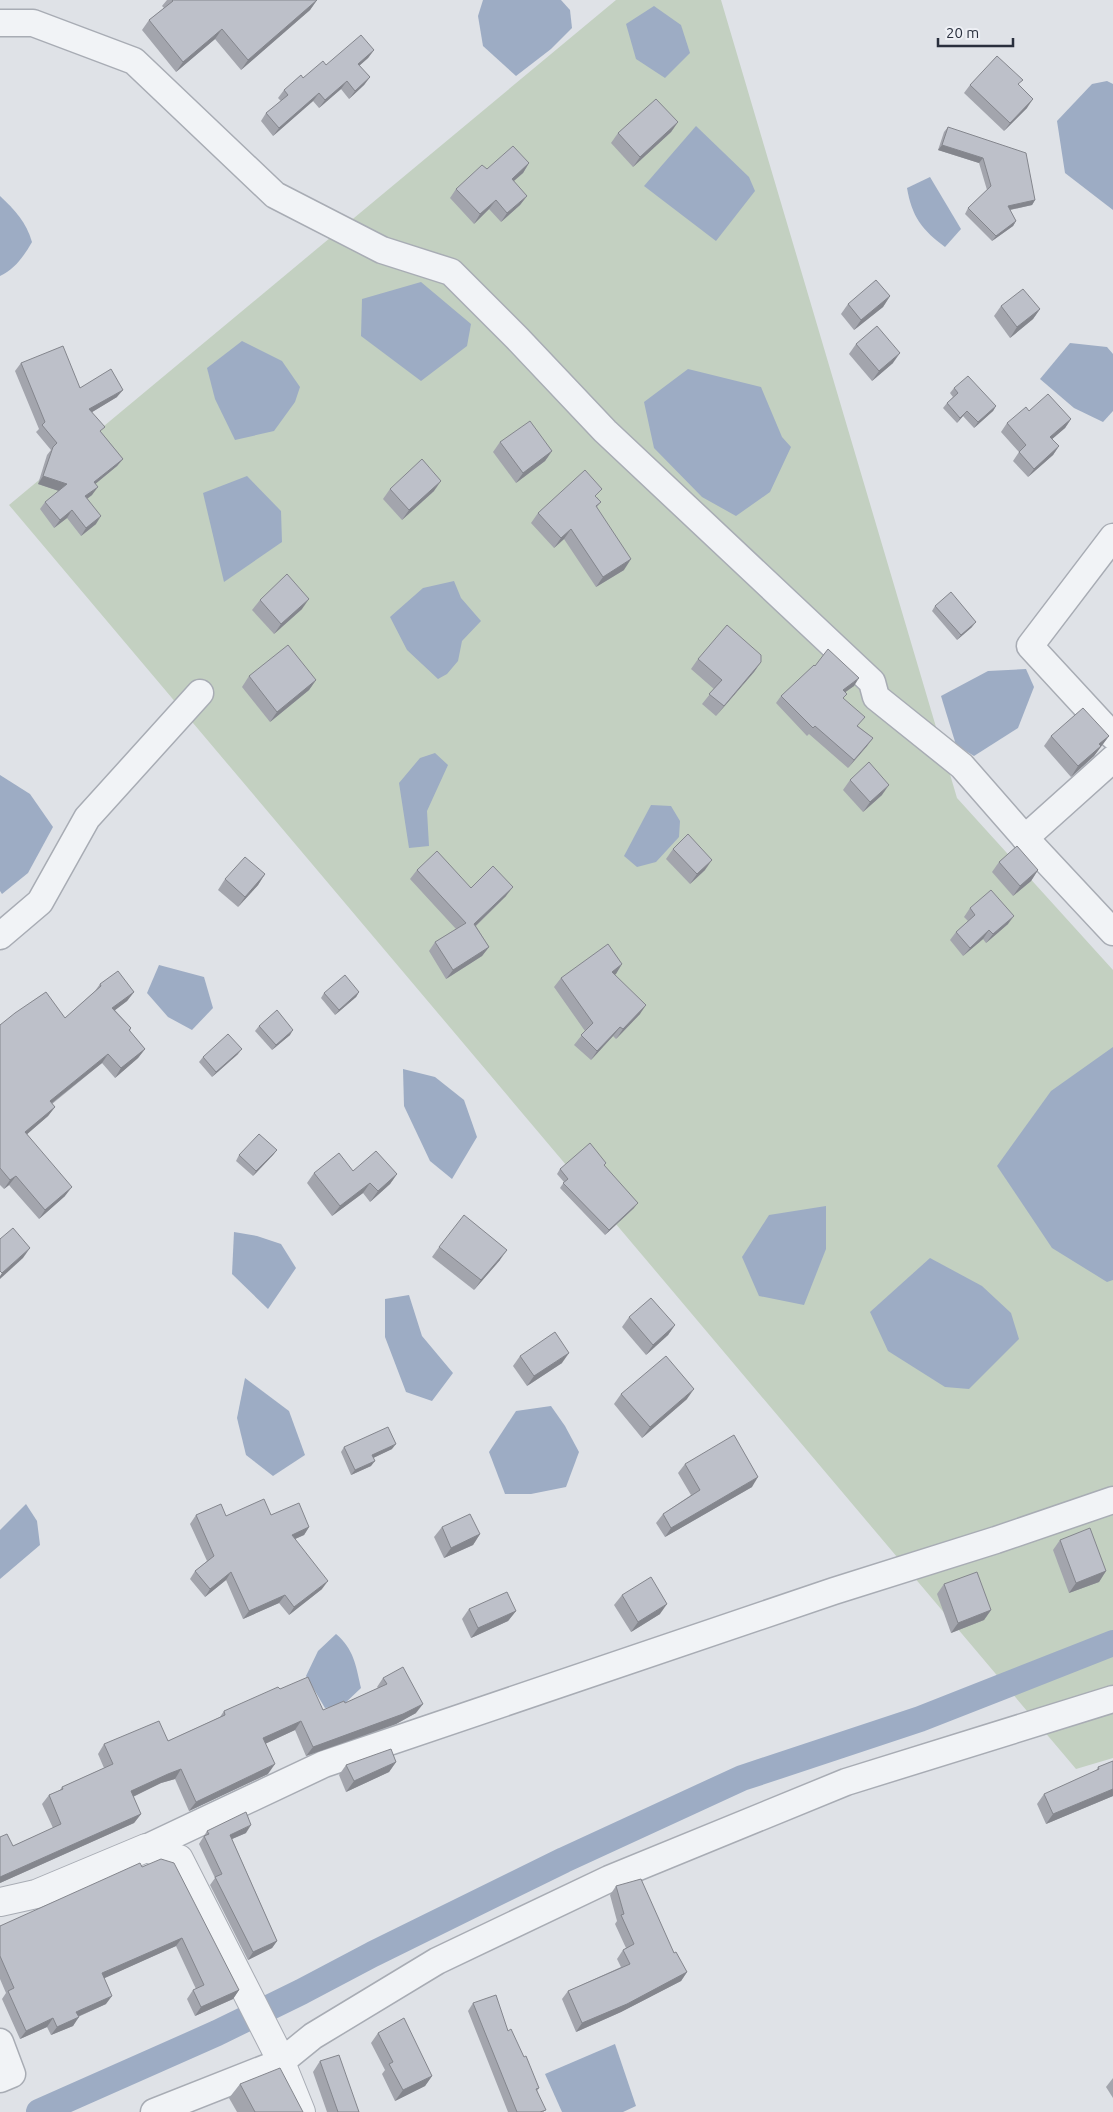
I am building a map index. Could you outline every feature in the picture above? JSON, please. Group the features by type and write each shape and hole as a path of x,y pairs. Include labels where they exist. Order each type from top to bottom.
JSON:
{"street":[{"path":"0,23 34,23 134,62 275,195 382,250 451,272 605,431 872,682 876,697 962,766 1025,838 1113,932"},
{"path":"1113,538 1030,646 1113,736"},
{"path":"0,936 40,902 87,818 200,693"},
{"path":"1025,838 1113,759"},
{"path":"0,1902 36,1894 146,1848 324,1764 825,1594 996,1540 1113,1500"},
{"path":"154,2112 278,2056 437,1961 609,1879 846,1782 1113,1699"},
{"path":"146,1848 179,1859 251,2000 278,2056 301,2112"},
{"path":"0,2042 12,2074 0,2079"}],"green space":[{"path":"616,0 721,0 957,798 1113,970 1113,1758 1076,1769 9,505"}],"water":[{"path":"483,0 561,0 570,10 572,28 551,49 516,76 483,46 478,16"},
{"path":"654,6 681,25 690,53 665,78 636,59 626,24"},
{"path":"1107,81 1113,84 1113,210 1065,173 1057,121 1092,84"},
{"path":"696,126 749,177 755,191 716,241 644,186"},
{"path":"930,177 961,229 945,247 924,229 915,215 909,198 907,188"},
{"path":"0,196 27,228 32,242 19,262 0,276"},
{"path":"421,282 471,324 467,346 421,381 361,336 362,299"},
{"path":"242,341 282,361 300,387 295,402 274,431 235,440 215,399 207,368"},
{"path":"1070,343 1107,347 1113,354 1113,411 1103,422 1074,408 1040,379"},
{"path":"688,369 761,387 782,437 791,447 770,492 736,516 702,497 654,448 644,402"},
{"path":"247,476 281,511 282,542 224,582 203,493"},
{"path":"454,581 461,598 481,621 462,641 458,661 447,674 438,679 407,650 390,617 423,588"},
{"path":"1026,669 1034,687 1018,728 974,756 956,745 941,696 988,671"},
{"path":"435,753 448,765 427,811 429,846 409,848 399,783 420,758"},
{"path":"0,775 30,794 53,827 28,873 2,894 0,891"},
{"path":"651,805 671,806 680,821 679,837 656,862 637,867 624,856"},
{"path":"159,965 204,977 213,1008 192,1030 168,1017 147,993"},
{"path":"1113,1047 1113,1280 1107,1282 1052,1248 997,1166 1051,1091"},
{"path":"403,1069 435,1077 464,1100 477,1137 452,1179 430,1161 404,1106"},
{"path":"826,1206 826,1249 804,1305 759,1296 742,1257 769,1215"},
{"path":"234,1232 257,1236 281,1244 296,1268 268,1309 232,1274"},
{"path":"930,1258 982,1286 1011,1313 1019,1339 969,1389 945,1387 888,1351 870,1312"},
{"path":"409,1295 422,1336 453,1373 432,1401 406,1392 385,1337 385,1299"},
{"path":"245,1378 289,1411 305,1455 273,1476 246,1455 237,1418"},
{"path":"551,1406 565,1426 579,1452 566,1487 531,1494 505,1494 489,1452 516,1411"},
{"path":"26,1504 37,1521 40,1545 0,1579 0,1530"},
{"path":"336,1634 351,1652 361,1688 342,1706 325,1708 306,1676 318,1651"},
{"path":"615,2044 636,2106 623,2112 562,2112 545,2074"}],"building":[{"path":"172,0 317,0 248,60 222,29 183,62 149,20"},
{"path":"361,35 374,50 358,64 370,77 355,91 347,81 325,100 319,93 279,128 266,113 288,95 284,90 301,75 303,78 323,61 326,65"},
{"path":"997,56 1023,80 1018,84 1033,99 1010,123 970,85"},
{"path":"656,99 678,122 640,157 618,133"},
{"path":"948,127 1026,153 1035,200 1008,206 1016,221 996,236 968,208 991,186 983,158 942,145"},
{"path":"513,146 529,163 512,179 527,196 507,213 496,200 480,214 456,189 482,165 487,169"},
{"path":"876,280 890,296 861,320 848,304"},
{"path":"1023,289 1040,309 1017,327 1001,306"},
{"path":"877,326 900,353 879,371 856,344"},
{"path":"63,346 80,388 111,369 123,390 89,409 105,427 100,431 123,459 94,482 98,487 85,496 101,516 86,528 72,510 60,520 45,502 67,484 43,476 53,447 57,443 42,425 45,422 21,363"},
{"path":"968,376 996,406 978,422 967,411 960,418 947,403 958,393 954,388"},
{"path":"1048,394 1071,419 1050,437 1059,446 1034,469 1019,452 1026,445 1007,423 1026,407 1029,411"},
{"path":"530,421 552,451 523,473 500,442"},
{"path":"422,459 441,481 409,510 390,489"},
{"path":"585,470 602,489 595,496 601,502 596,506 631,559 603,577 571,529 561,538 538,513"},
{"path":"287,574 309,599 281,624 260,600"},
{"path":"951,592 976,622 961,635 935,606"},
{"path":"727,625 761,655 761,662 724,706 709,694 722,680 698,659"},
{"path":"288,645 316,680 277,712 249,676"},
{"path":"828,649 859,678 843,690 847,694 843,698 865,717 857,726 873,738 854,760 815,726 813,728 781,696 815,666"},
{"path":"1083,708 1109,736 1099,744 1101,746 1078,766 1051,736"},
{"path":"869,762 889,785 870,802 850,780"},
{"path":"688,834 712,860 697,874 673,849"},
{"path":"1017,846 1038,870 1020,886 999,862"},
{"path":"437,851 471,888 493,866 513,887 474,924 489,947 453,970 435,942 466,923 417,870"},
{"path":"245,857 265,874 245,897 225,879"},
{"path":"991,890 1014,916 993,934 989,930 970,948 956,932 975,915 970,908"},
{"path":"608,944 622,964 612,972 646,1005 623,1029 620,1027 597,1051 581,1035 593,1023 561,978"},
{"path":"118,971 134,992 112,1008 131,1028 129,1030 145,1049 121,1068 108,1054 50,1101 55,1107 25,1132 72,1187 45,1210 16,1176 10,1180 0,1168 0,1025 46,992 65,1018 101,986 100,984"},
{"path":"345,975 359,992 339,1010 324,993"},
{"path":"277,1010 293,1030 276,1045 259,1026"},
{"path":"228,1034 242,1049 216,1072 203,1057"},
{"path":"259,1134 277,1150 256,1171 239,1155"},
{"path":"590,1143 606,1163 604,1165 638,1203 609,1230 563,1183 568,1179 560,1169"},
{"path":"376,1151 397,1174 378,1191 370,1183 340,1206 314,1173 339,1153 353,1171"},
{"path":"464,1215 507,1250 481,1280 439,1247"},
{"path":"13,1228 30,1248 2,1273 0,1271 0,1239"},
{"path":"651,1298 675,1325 653,1345 629,1317"},
{"path":"555,1332 569,1353 534,1376 520,1356"},
{"path":"666,1356 694,1389 650,1427 621,1394"},
{"path":"388,1427 396,1444 372,1455 375,1461 355,1470 344,1447"},
{"path":"734,1435 758,1477 671,1528 663,1514 700,1490 685,1464"},
{"path":"264,1499 271,1515 299,1503 309,1527 292,1535 328,1581 294,1607 285,1595 249,1611 231,1572 210,1589 195,1571 214,1556 196,1515 221,1504 226,1516"},
{"path":"470,1514 480,1534 451,1548 442,1527"},
{"path":"1090,1528 1106,1571 1076,1583 1060,1540"},
{"path":"977,1572 991,1610 958,1623 944,1584"},
{"path":"651,1577 667,1604 638,1622 622,1595"},
{"path":"507,1592 516,1611 478,1628 469,1609"},
{"path":"403,1667 423,1704 403,1714 313,1747 301,1721 263,1738 275,1764 196,1802 181,1769 168,1774 131,1791 141,1814 0,1877 0,1837 7,1834 13,1846 61,1824 49,1795 63,1789 62,1787 113,1764 104,1744 159,1721 168,1741 225,1715 224,1711 278,1687 280,1689 308,1677 323,1710 344,1701 345,1703 387,1684 383,1678"},
{"path":"391,1749 396,1762 354,1781 346,1765"},
{"path":"1113,1761 1113,1789 1053,1814 1044,1794"},
{"path":"246,1812 251,1825 230,1835 277,1941 253,1952 215,1877 222,1874 204,1836 209,1834 207,1831"},
{"path":"161,1859 174,1863 239,1990 201,2007 193,1990 204,1985 182,1938 102,1973 112,1996 76,2012 79,2017 57,2027 53,2018 26,2031 8,1991 14,1988 0,1956 0,1926 140,1863 142,1867"},
{"path":"641,1879 674,1953 676,1952 687,1972 627,2004 582,2023 568,1991 630,1964 623,1950 634,1944 621,1915 624,1914 616,1886"},
{"path":"496,1995 508,2031 511,2029 524,2057 526,2056 539,2088 536,2089 546,2110 540,2112 517,2112 473,2003"},
{"path":"404,2018 432,2076 403,2090 389,2064 393,2062 378,2033"},
{"path":"339,2055 359,2112 338,2112 320,2061"},
{"path":"280,2068 303,2112 255,2112 240,2084"}],"waterway":[{"path":"39,2112 217,2033 564,1860 742,1778 920,1719 1113,1643"}]}
